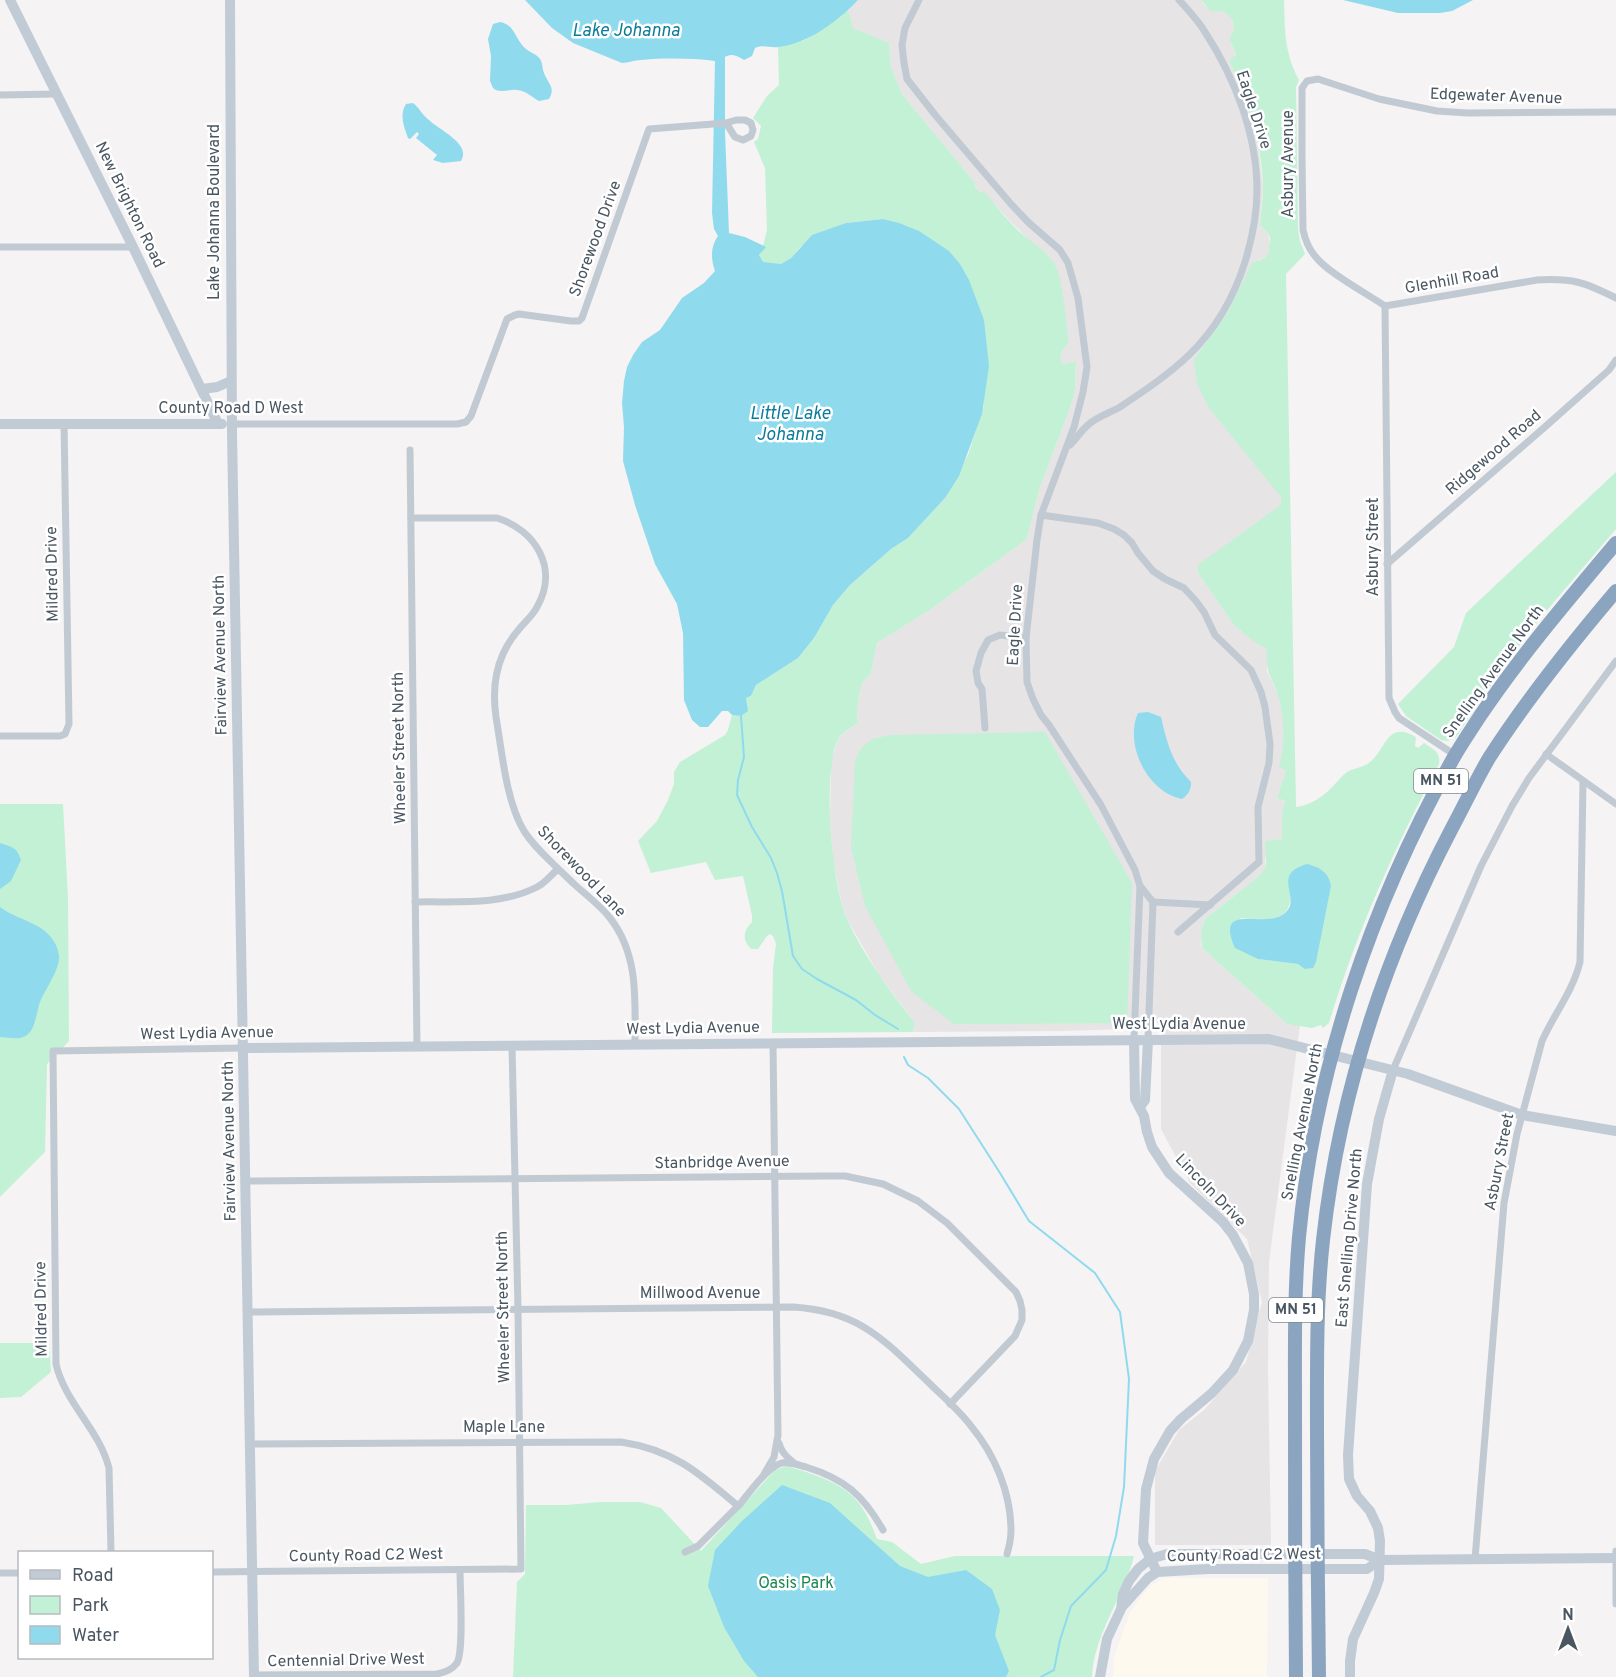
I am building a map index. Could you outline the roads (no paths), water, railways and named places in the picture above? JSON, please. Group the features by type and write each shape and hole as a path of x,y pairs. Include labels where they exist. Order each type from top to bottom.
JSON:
{"highway":[{"name":"Snelling Avenue North","path":"1296,1677 1294,1555 1296,1278 1308,1170 1331,1054 1353,985 1389,891 1431,799 1455,755 1519,662 1616,543"},
{"name":"MN 51","path":"1319,1677 1317,1340 1323,1242 1343,1118 1357,1061 1402,934 1435,860 1471,789 1514,720 1546,676 1616,591"}],"street":[{"name":"New Brighton Road","path":"10,0 218,424"},
{"name":"Lake Johanna Boulevard","path":"230,0 231,424"},
{"name":"Eagle Drive","path":"919,0 905,28 902,45 907,79 1028,222 1060,250 1068,263 1077,298 1087,367 1078,412 1041,515 1026,638 1027,682 1041,715 1050,725 1101,805 1135,870 1140,886 1134,1040"},
{"name":"Eagle Drive","path":"1066,448 1089,423 1143,393 1190,354 1220,319 1240,279 1250,244 1257,190 1251,139 1238,98 1223,63 1204,30 1179,0"},
{"name":"Edgewater Avenue","path":"1307,81 1317,79 1379,99 1437,111 1468,113 1616,112"},
{"name":"Asbury Avenue","path":"1307,81 1304,82 1302,88 1302,170 1303,230 1309,247"},
{"path":"0,95 57,94"},
{"name":"Shorewood Drive","path":"463,423 471,416 507,319 519,314 571,321 579,321 582,318 649,129 726,123"},
{"path":"0,247 133,247"},
{"name":"Glenhill Road","path":"1309,247 1314,256 1325,266 1385,306 1553,279 1586,283 1616,298"},
{"name":"Asbury Street","path":"1385,306 1388,690 1392,706 1400,718 1455,755"},
{"name":"Ridgewood Road","path":"1387,564 1555,418 1616,360"},
{"path":"202,389 217,387 231,381"},
{"path":"1078,412 1089,423"},
{"name":"County Road D West","path":"0,423 419,425 463,423"},
{"name":"Mildred Drive","path":"0,736 60,736 65,734 69,724 64,423"},
{"name":"Fairview Avenue North","path":"231,424 254,1676"},
{"name":"Wheeler Street North","path":"410,450 417,1047"},
{"path":"1041,515 1098,523 1124,535 1153,571 1184,588 1196,601 1215,635 1251,670 1261,692 1270,744 1269,763 1258,807 1258,862 1178,932"},
{"name":"Shorewood Lane","path":"411,518 497,518 518,526 540,552 545,575 542,597 536,609 510,640 502,655 495,683 494,699 509,792 518,818 534,845 609,918 626,945 634,977 635,1045"},
{"path":"985,728 982,689 978,683 976,671 981,653 988,640 1000,635 1026,638"},
{"name":"East Snelling Drive North","path":"1350,1677 1353,1639 1379,1579 1380,1560 1378,1528 1349,1479 1348,1455 1367,1184 1378,1119 1393,1070 1481,866 1512,806 1546,754 1616,661"},
{"path":"1546,754 1616,804"},
{"name":"Asbury Street","path":"1475,1559 1503,1213 1511,1163 1542,1041 1549,1024 1572,988 1580,962 1583,781"},
{"path":"415,902 504,898 539,887 558,869"},
{"name":"Eagle Drive","path":"1140,886 1153,902"},
{"path":"1148,1040 1153,902 1210,905"},
{"name":"West Lydia Avenue","path":"53,1051 1269,1039 1393,1070"},
{"name":"Lincoln Drive","path":"1134,1040 1135,1099 1140,1107 1152,1147 1160,1161 1181,1185 1223,1222 1242,1248 1248,1263 1254,1294 1252,1326 1239,1360 1224,1382 1170,1431 1154,1459 1146,1489 1143,1544 1157,1572"},
{"name":"Lincoln Drive","path":"1140,1107 1145,1100 1148,1040"},
{"path":"685,1552 698,1546 738,1506 763,1476 774,1457 778,1435 773,1043"},
{"name":"Wheeler Street North","path":"512,1046 521,1569"},
{"name":"Mildred Drive","path":"53,1051 56,1364 64,1389 106,1454 109,1468 111,1551"},
{"path":"1393,1070 1522,1115 1616,1131"},
{"name":"Stanbridge Avenue","path":"246,1181 845,1176 874,1182 918,1201 947,1223 1016,1292 1020,1301 1022,1320 1015,1336 950,1404"},
{"name":"Millwood Avenue","path":"248,1312 776,1308 813,1309 845,1317 861,1324 891,1346 971,1425 984,1442 1002,1480 1007,1500 1011,1534 1007,1554"},
{"path":"778,1435 782,1450 787,1457 801,1466"},
{"name":"Maple Lane","path":"250,1444 621,1442 654,1449 688,1465 738,1506"},
{"path":"763,1476 778,1464 785,1462 832,1476 855,1491 883,1530"},
{"path":"1616,1551 1616,1604"},
{"name":"County Road C2 West","path":"1150,1559 1167,1554 1365,1554 1380,1560 1616,1558"},
{"path":"1100,1677 1107,1639 1121,1609 1123,1594 1137,1569 1150,1559"},
{"name":"County Road C2 West","path":"1121,1609 1148,1578 1157,1572 1208,1569 1367,1569 1380,1560"},
{"name":"County Road C2 West","path":"213,1572 521,1569"},
{"name":"Centennial Drive West","path":"254,1676 437,1674 447,1671 453,1667 460,1656 460,1570"},
{"path":"0,1573 18,1573"}],"water":[{"name":"Little Lake Johanna","path":"525,0 858,0 832,23 800,41 778,47 755,48 752,56 744,60 733,55 725,57 729,233 745,237 766,247 759,255 763,262 781,264 791,258 812,235 846,223 883,219 899,223 919,231 949,251 969,280 984,320 989,366 982,414 959,476 945,498 908,538 891,549 850,585 833,605 814,638 798,658 756,685 751,696 746,698 748,711 741,716 722,711 708,727 700,727 692,720 684,700 683,633 677,604 655,564 635,505 623,461 622,403 627,367 642,342 660,330 682,298 704,283 715,271 712,253 718,236 714,229 712,213 715,61 669,59 622,63 573,43 552,28"},
{"path":"1343,0 1473,0 1452,11 1398,13"},
{"path":"500,22 511,28 524,47 540,59 552,88 549,99 539,101 520,91 501,91 493,88 490,81 491,56 488,39 493,24"},
{"path":"413,103 427,118 458,143 463,155 461,161 443,163 433,160 437,155 416,138 419,134 417,132 410,139 408,138 403,112 406,104"},
{"path":"1148,712 1161,717 1171,752 1191,782 1189,792 1182,799 1169,795 1158,787 1142,765 1134,739 1134,725 1138,713"},
{"path":"0,843 14,848 21,860 11,881 0,889"},
{"path":"1307,864 1323,871 1331,886 1313,968 1305,969 1298,964 1258,959 1235,948 1230,934 1231,925 1243,919 1273,918 1282,915 1291,903 1288,881 1290,875"},
{"path":"0,907 45,931 56,945 59,956 56,970 41,1000 32,1029 21,1038 0,1037"},
{"path":"782,1485 830,1503 900,1566 928,1577 966,1570 992,1589 1000,1610 995,1635 1009,1671 1006,1677 758,1677 744,1661 724,1627 708,1586 715,1550 742,1521"}],"waterway":[{"path":"741,716 744,757 737,795 777,873 793,956 802,969 856,1000 898,1029"},
{"path":"904,1057 908,1065 928,1078 959,1109 1029,1221 1095,1273 1120,1312 1129,1379 1124,1487 1116,1536 1106,1570 1071,1606 1060,1640 1054,1670 1041,1677"}],"water label":[{"name":"Lake Johanna","path":"626,31"}],"park label":[{"name":"Oasis Park","path":"796,1584"}]}
